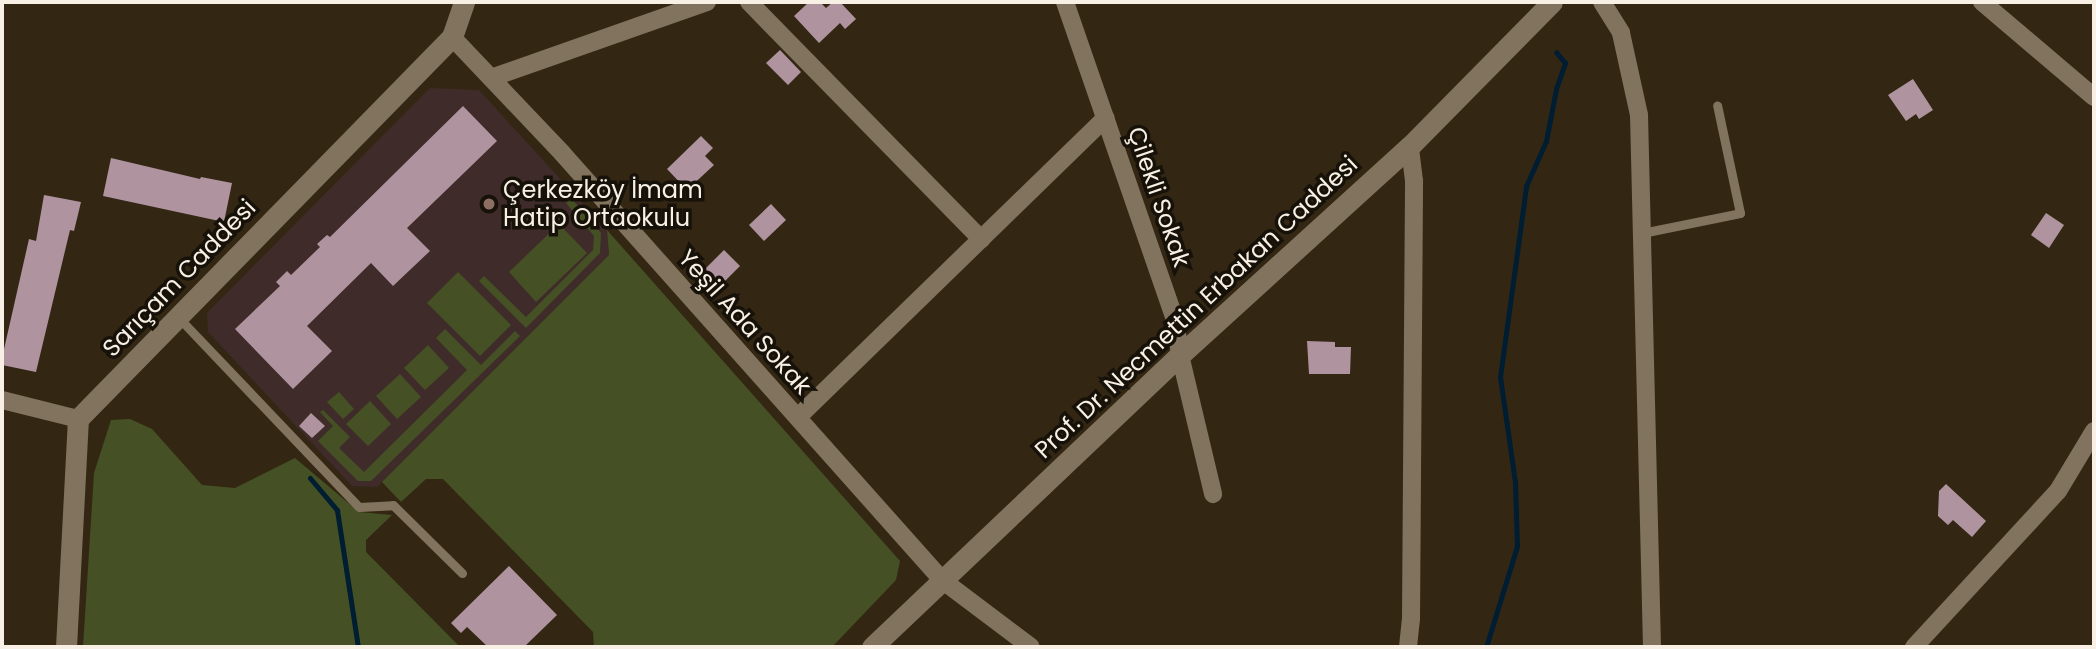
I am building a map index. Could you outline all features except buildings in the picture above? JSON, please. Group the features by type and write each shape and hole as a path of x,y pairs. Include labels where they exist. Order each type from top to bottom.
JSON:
{"street":[{"path":"491,78 707,2"},
{"path":"748,2 981,239"},
{"name":"Çilekli Sokak","path":"1065,2 1175,319 1180,355 1213,494"},
{"path":"1602,2 1621,33 1639,115 1652,647"},
{"path":"1986,3 2094,96"},
{"name":"Sarıçam Caddesi","path":"78,419 452,37 466,6"},
{"name":"Prof. Dr. Necmettin Erbakan Caddesi","path":"872,647 1180,355 1410,146 1545,8"},
{"name":"Yeşil Ada Sokak","path":"452,37 942,580 1031,647"},
{"path":"797,417 1105,118"},
{"path":"1408,647 1412,619 1414,181 1410,146"},
{"path":"2,400 78,419 66,647"},
{"path":"1914,647 2057,491 2094,431"}],"lane":[{"path":"1642,233 1740,213 1717,105"},
{"path":"177,317 359,507 393,505 462,573"}],"shaded area":[{"path":"430,88 479,90 607,230 609,255 377,487 352,486 208,332 207,313"}],"green space":[{"path":"572,199 601,233 600,253 526,328 479,281 484,276 526,317 593,250 594,236 566,203"},
{"path":"559,224 587,253 536,302 509,272"},
{"path":"607,230 900,561 896,580 832,647 594,647 593,632 443,479 426,479 401,502 382,482 609,255"},
{"path":"458,272 511,325 480,356 427,303"},
{"path":"445,329 481,365 515,331 520,336 371,481 358,481 318,441 333,426 320,412 323,410 350,437 339,448 364,472 467,370 436,338"},
{"path":"428,345 449,368 425,390 404,368"},
{"path":"400,374 421,397 397,419 376,396"},
{"path":"339,392 354,409 343,419 327,402"},
{"path":"370,401 391,424 368,446 346,424"},
{"path":"130,419 152,429 202,485 235,488 295,458 359,512 392,515 366,540 366,552 460,647 83,647 94,473 111,420"}],"waterway":[{"path":"1486,647 1517,546 1515,482 1500,377 1526,186 1546,141 1556,89 1565,63 1556,52"},
{"path":"310,478 337,510 358,647"}],"place":[{"name":"Çerkezköy İmam Hatip Ortaokulu","path":"489,204"}]}
